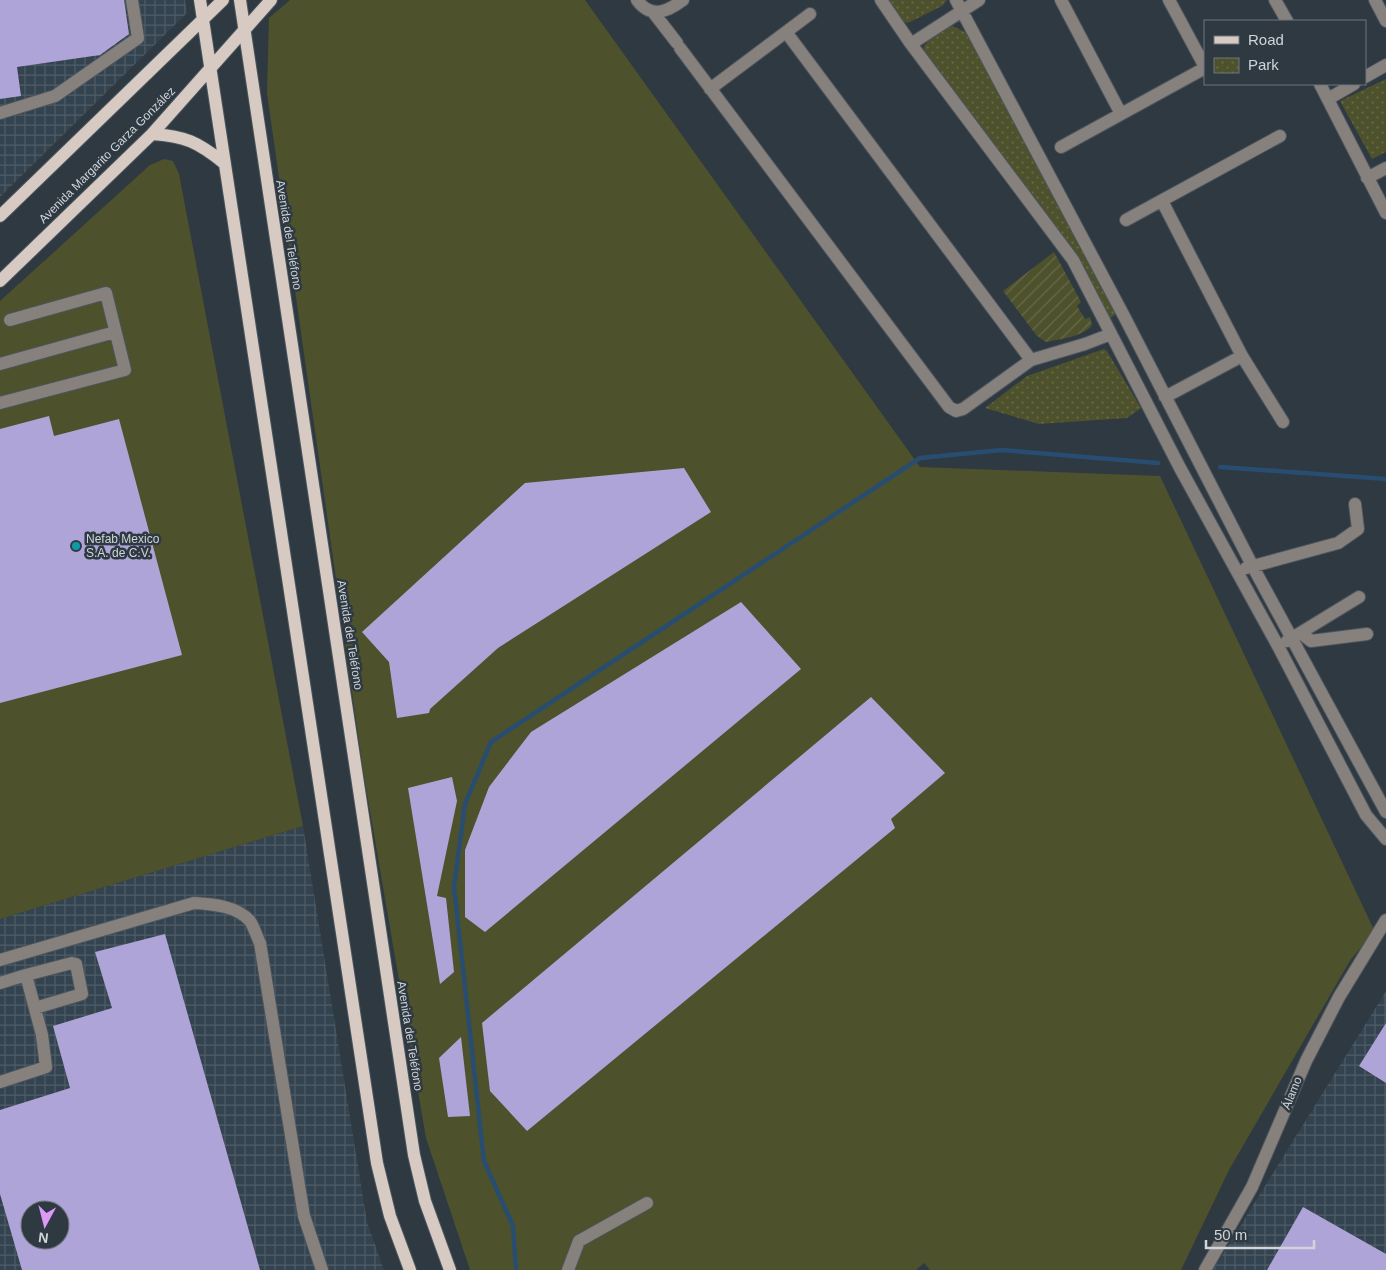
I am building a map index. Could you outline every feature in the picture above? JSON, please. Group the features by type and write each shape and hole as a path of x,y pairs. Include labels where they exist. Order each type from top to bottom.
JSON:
{"main road":[{"path":"200,0 377,1163 390,1216 410,1270"},
{"path":"0,216 223,0"},
{"name":"Avenida del Teléfono","path":"240,0 414,1155 425,1202 450,1270"},
{"name":"Avenida Margarito Garza González","path":"0,282 152,134 244,28 271,0"},
{"path":"152,134 174,135 189,139 206,148 224,163"}],"street":[{"path":"0,113 55,96 138,38 132,0"},
{"path":"637,0 640,5 654,12 949,407 956,410 963,409 1032,360 1085,344 1125,318"},
{"path":"654,12 667,11 683,0"},
{"path":"881,0 911,44 1066,247 1161,433 1278,646 1366,815 1386,839"},
{"path":"911,44 958,5 978,0"},
{"path":"1061,0 1121,114"},
{"path":"1169,0 1204,66"},
{"path":"1275,0 1286,20"},
{"path":"1376,0 1386,21"},
{"path":"958,5 1125,318 1252,565 1297,635 1386,812"},
{"path":"710,89 810,14"},
{"path":"786,32 1032,360"},
{"path":"1366,76 1386,65"},
{"path":"1062,147 1204,69"},
{"path":"1321,85 1386,213"},
{"path":"1328,99 1352,85"},
{"path":"1126,220 1280,136"},
{"path":"1368,178 1386,168"},
{"path":"1162,201 1242,356 1282,422"},
{"path":"0,403 125,370 106,293 10,320"},
{"path":"0,364 115,332"},
{"path":"1165,397 1242,356"},
{"path":"1161,433 1178,424"},
{"path":"1238,573 1252,565 1338,542 1358,529 1355,504"},
{"path":"1278,646 1359,597"},
{"path":"1297,635 1311,641 1330,641 1367,634"},
{"path":"0,960 194,903 212,904 232,909 250,921 260,943 304,1216 322,1270"},
{"name":"Álamo","path":"1205,1270 1252,1187 1314,1045 1339,997 1386,920"},
{"path":"0,983 72,963 78,968 82,994 35,1008"},
{"path":"0,1082 46,1067 35,1008 26,975"},
{"path":"568,1270 579,1241 647,1203"}],"shaded area":[{"path":"0,0 185,0 187,13 0,197"},
{"path":"303,826 367,1222 384,1270 0,1270 0,919"},
{"path":"1386,991 1386,1270 1213,1270"}],"green space":[{"path":"290,0 585,0 920,467 1160,476 1375,932 1351,959 1229,1170 1181,1270 930,1270 924,1263 916,1270 470,1270 426,1138 364,776 267,93 269,18"},
{"path":"888,0 947,0 942,6 908,23 901,21"},
{"path":"953,26 967,33 1091,268 1117,313 1109,319 1076,253 924,50 924,46 933,37"},
{"path":"1386,79 1386,152 1372,159 1340,101"},
{"path":"164,159 173,161 179,174 303,826 0,919 0,301 150,165"},
{"path":"1054,252 1081,302 1077,306 1085,319 1090,317 1092,325 1077,335 1046,342 1037,336 1003,291"},
{"path":"1104,349 1141,408 1127,418 1039,424 985,408 1027,376"}],"building":[{"path":"0,0 124,0 129,34 100,55 17,67 21,96 0,99"},
{"name":"Nefab Mexico S.A. de C.V.","path":"49,416 54,436 119,419 182,655 0,703 0,429"},
{"path":"684,468 711,512 498,648 430,709 429,713 397,718 389,662 362,632 525,483"},
{"path":"741,602 801,669 485,932 465,917 465,850 489,787 531,732"},
{"path":"871,697 945,773 891,819 895,828 527,1131 490,1091 482,1023"},
{"path":"452,777 457,801 437,896 446,898 454,972 440,984 408,788"},
{"path":"165,934 260,1270 22,1270 0,1194 0,1110 70,1088 53,1026 112,1008 95,952"},
{"path":"1386,1023 1386,1083 1359,1066"},
{"path":"461,1037 470,1116 448,1117 439,1058"},
{"path":"1303,1207 1386,1254 1386,1270 1267,1270"}],"waterway":[{"path":"516,1270 513,1226 484,1161 454,887 465,804 491,742 920,458 1002,450 1158,463"},
{"path":"1220,467 1386,479"}],"place":[{"name":"Nefab Mexico S.A. de C.V.","path":"76,546"}]}
